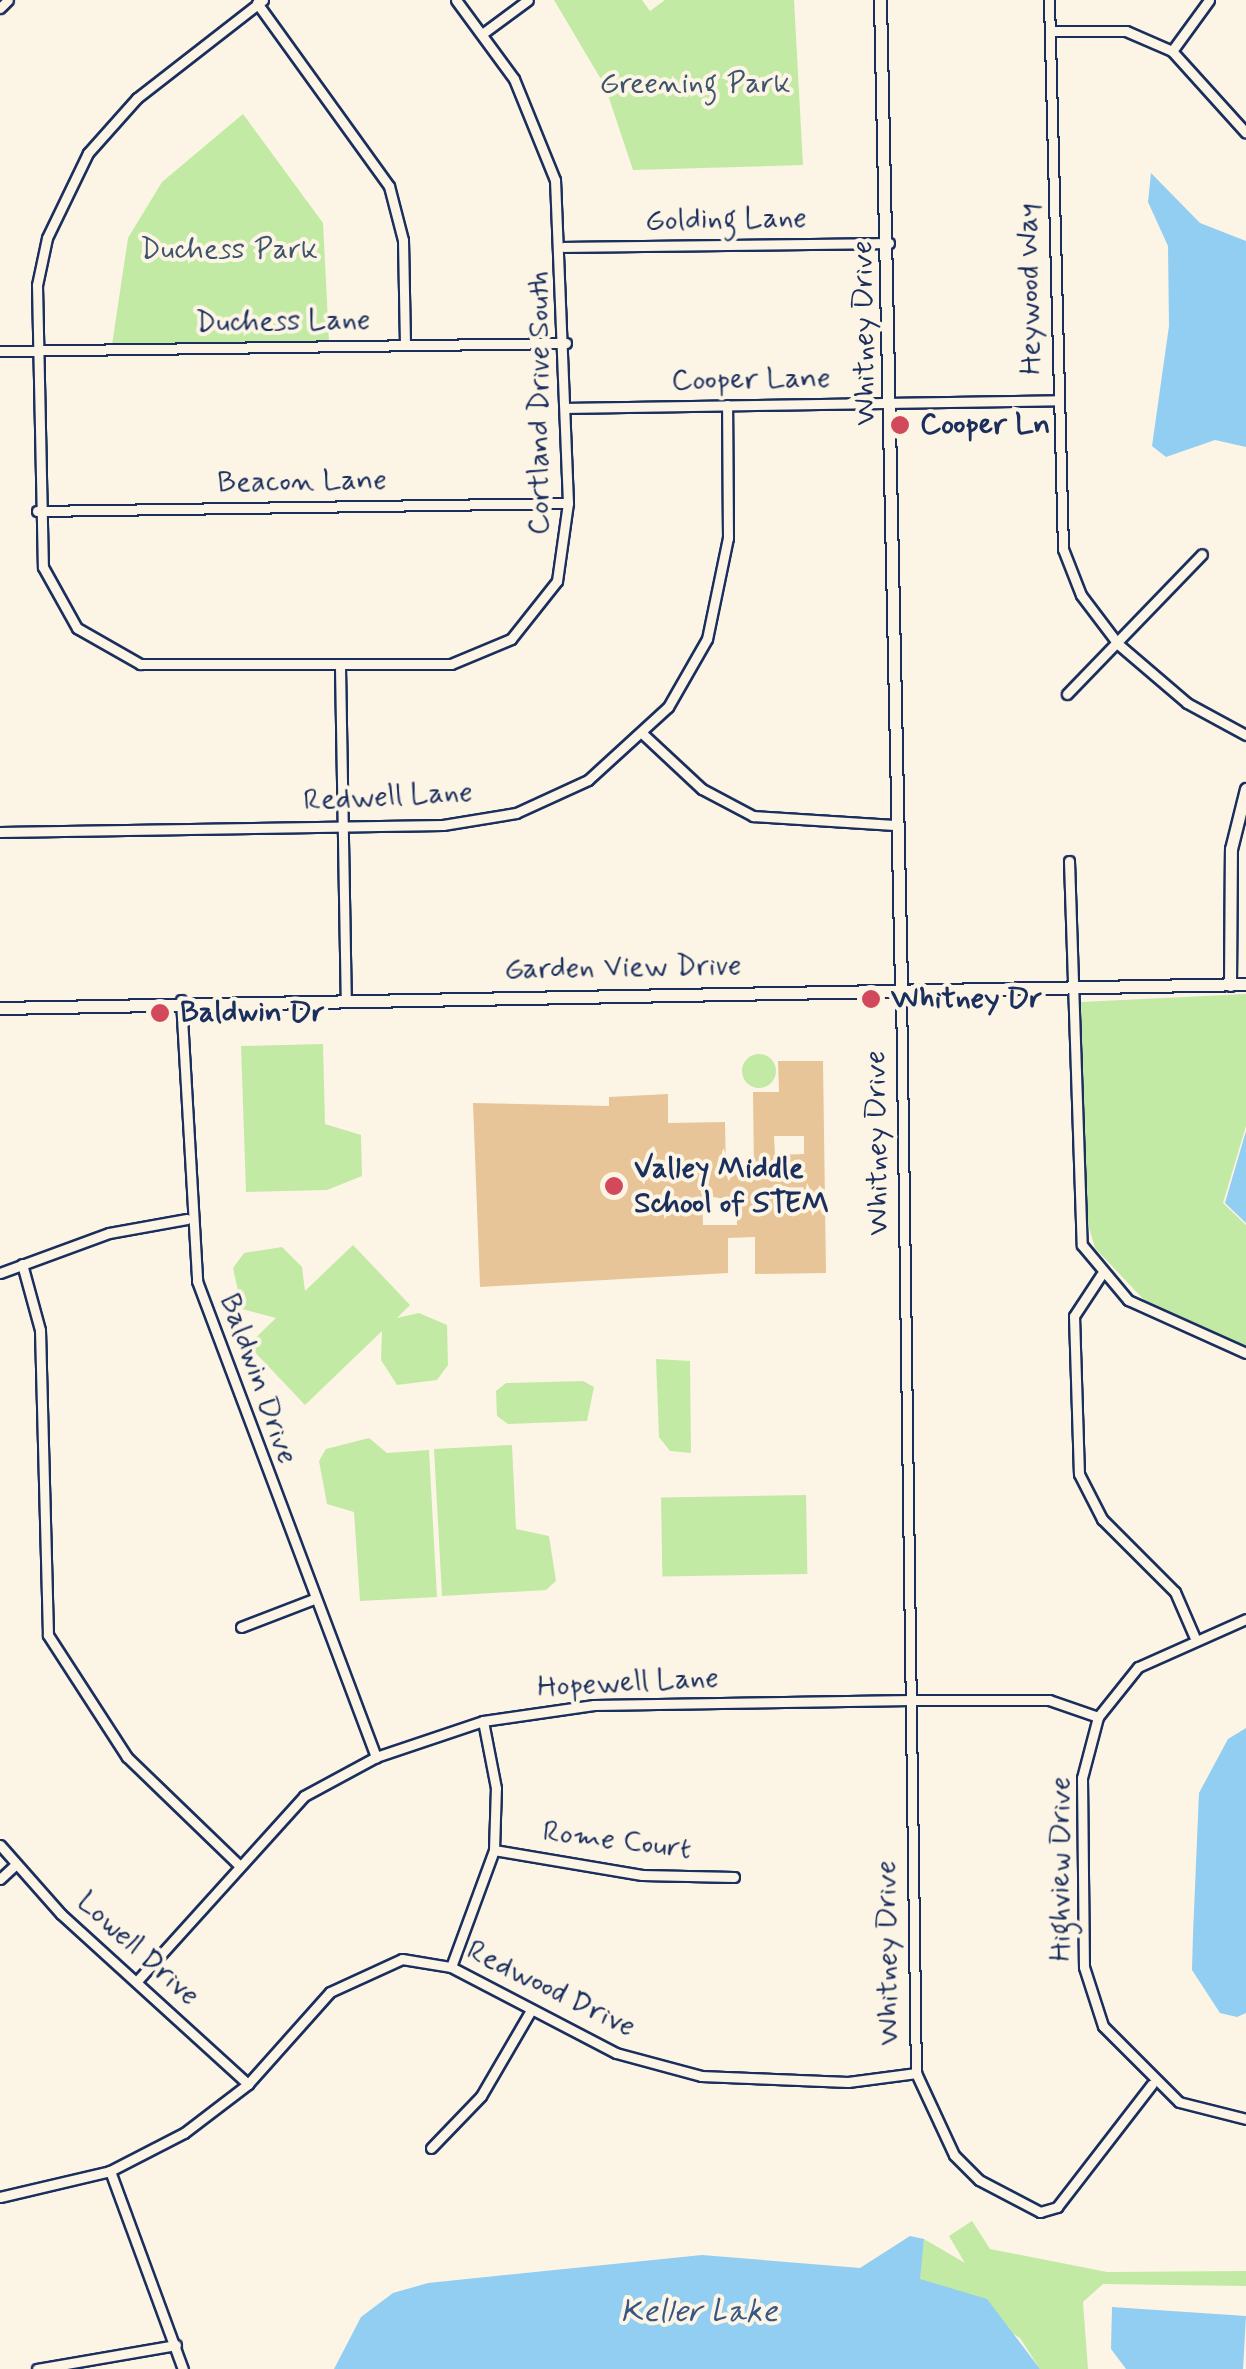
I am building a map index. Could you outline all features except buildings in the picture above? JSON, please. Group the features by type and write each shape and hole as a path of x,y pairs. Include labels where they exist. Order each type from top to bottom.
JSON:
{"street":[{"path":"0,8 8,0"},
{"name":"Cortland Drive South","path":"259,1 137,98 88,153 47,238 34,351 36,511 53,595 113,654 169,669 451,664 510,639 557,581 568,503 564,248 538,128 482,34 456,0"},
{"path":"482,34 528,0"},
{"name":"Whitney Drive","path":"880,0 889,243 916,2073 932,2119 979,2180 1020,2205 1057,2206 1152,2084"},
{"name":"Heywood Way","path":"1048,0 1063,549 1081,595 1118,644 1188,703 1246,735"},
{"path":"1172,51 1209,0"},
{"path":"259,1 389,186 403,240 405,345"},
{"path":"1051,31 1126,31 1172,51 1246,133"},
{"name":"Golding Lane","path":"564,248 889,243"},
{"name":"Duchess Lane","path":"0,352 566,343"},
{"name":"Cooper Lane","path":"566,408 1057,400"},
{"name":"Redwell Lane","path":"0,832 342,827 516,813 588,780 644,735 690,672 720,599 726,405"},
{"name":"Beacon Lane","path":"36,511 568,503"},
{"path":"1067,694 1202,554"},
{"path":"340,667 346,996"},
{"path":"644,735 702,789 753,816 898,825"},
{"path":"1230,984 1231,849 1246,789"},
{"path":"1069,862 1074,1208 1101,1275 1182,1332 1246,1354"},
{"name":"Garden View Drive","path":"0,1008 346,996 1246,984"},
{"name":"Baldwin Drive","path":"181,1000 187,1220 214,1341 376,1757"},
{"path":"0,1273 109,1232 187,1220"},
{"path":"22,1264 40,1330 48,1635 127,1757 238,1865"},
{"path":"1101,1275 1074,1316 1079,1474 1102,1519 1174,1592 1194,1636"},
{"path":"241,1627 314,1598"},
{"name":"Highview Drive","path":"1246,1620 1194,1636 1138,1666 1098,1716 1082,1778 1084,1967 1103,2026 1152,2084 1179,2102 1246,2119"},
{"name":"Hopewell Lane","path":"136,1982 304,1796 376,1757 482,1721 594,1704 910,1700 1049,1700 1098,1716"},
{"path":"451,1967 494,1850 496,1788 482,1721"},
{"name":"Lowell Drive","path":"0,1846 136,1982 248,2084"},
{"name":"Rome Court","path":"494,1850 642,1876 734,1877"},
{"path":"0,1879 16,1866"},
{"name":"Redwood Drive","path":"0,2197 110,2170 184,2133 248,2084 354,1973 402,1959 451,1967 616,2053 701,2076 848,2082 916,2073"},
{"path":"431,2148 482,2096 530,2010"},
{"path":"110,2170 183,2369"},
{"path":"37,2369 176,2344"}],"green space":[{"name":"Greening Park","path":"554,0 642,0 650,11 665,0 794,0 803,165 633,170 605,86"},
{"name":"Duchess Park","path":"243,114 323,223 329,341 112,345 128,238 162,182"},
{"path":"1246,994 1246,1126 1223,1203 1246,1225 1246,1346 1145,1301 1095,1248 1084,1210 1081,1002"},
{"path":"323,1044 325,1124 361,1135 362,1176 327,1190 246,1192 241,1046"},
{"path":"759,1054 771,1059 776,1071 771,1083 759,1088 747,1083 742,1071 747,1059"},
{"path":"353,1245 410,1305 397,1318 419,1313 447,1325 448,1365 437,1380 397,1385 381,1360 382,1331 305,1405 248,1345 276,1318 242,1309 233,1268 244,1253 282,1247 302,1267 305,1291"},
{"path":"656,1359 690,1361 691,1453 670,1451 659,1437"},
{"path":"583,1381 594,1387 587,1421 508,1424 497,1416 496,1391 506,1383"},
{"path":"369,1438 387,1453 429,1450 437,1597 360,1601 354,1512 327,1504 319,1461 326,1449"},
{"path":"512,1445 516,1529 549,1536 556,1581 546,1590 442,1596 434,1449"},
{"path":"806,1495 807,1574 662,1577 661,1498"},
{"path":"972,2221 990,2249 1107,2272 1246,2271 1246,2286 1103,2284 1083,2302 1088,2369 1040,2369 1020,2338 919,2279 924,2239 965,2263 949,2236"}],"water":[{"path":"1151,173 1200,223 1246,241 1246,447 1215,440 1166,457 1152,446 1169,326 1168,246 1148,202"},
{"path":"1246,1131 1246,1223 1225,1203"},
{"path":"1246,1728 1246,2013 1237,2017 1220,2013 1192,1970 1193,1934 1199,1793 1228,1739"},
{"name":"Keller Lake","path":"910,2236 924,2239 920,2279 987,2299 1040,2369 334,2369 361,2317 393,2293 428,2283 702,2255 860,2268"},
{"path":"1112,2307 1246,2316 1243,2369 1126,2369 1111,2349"}],"place":[{"name":"Cooper Ln","path":"900,425"},
{"name":"Whitney Dr","path":"871,999"},
{"name":"Baldwin Dr","path":"160,1013"},
{"name":"Valley Middle School of STEM","path":"614,1186"}]}
